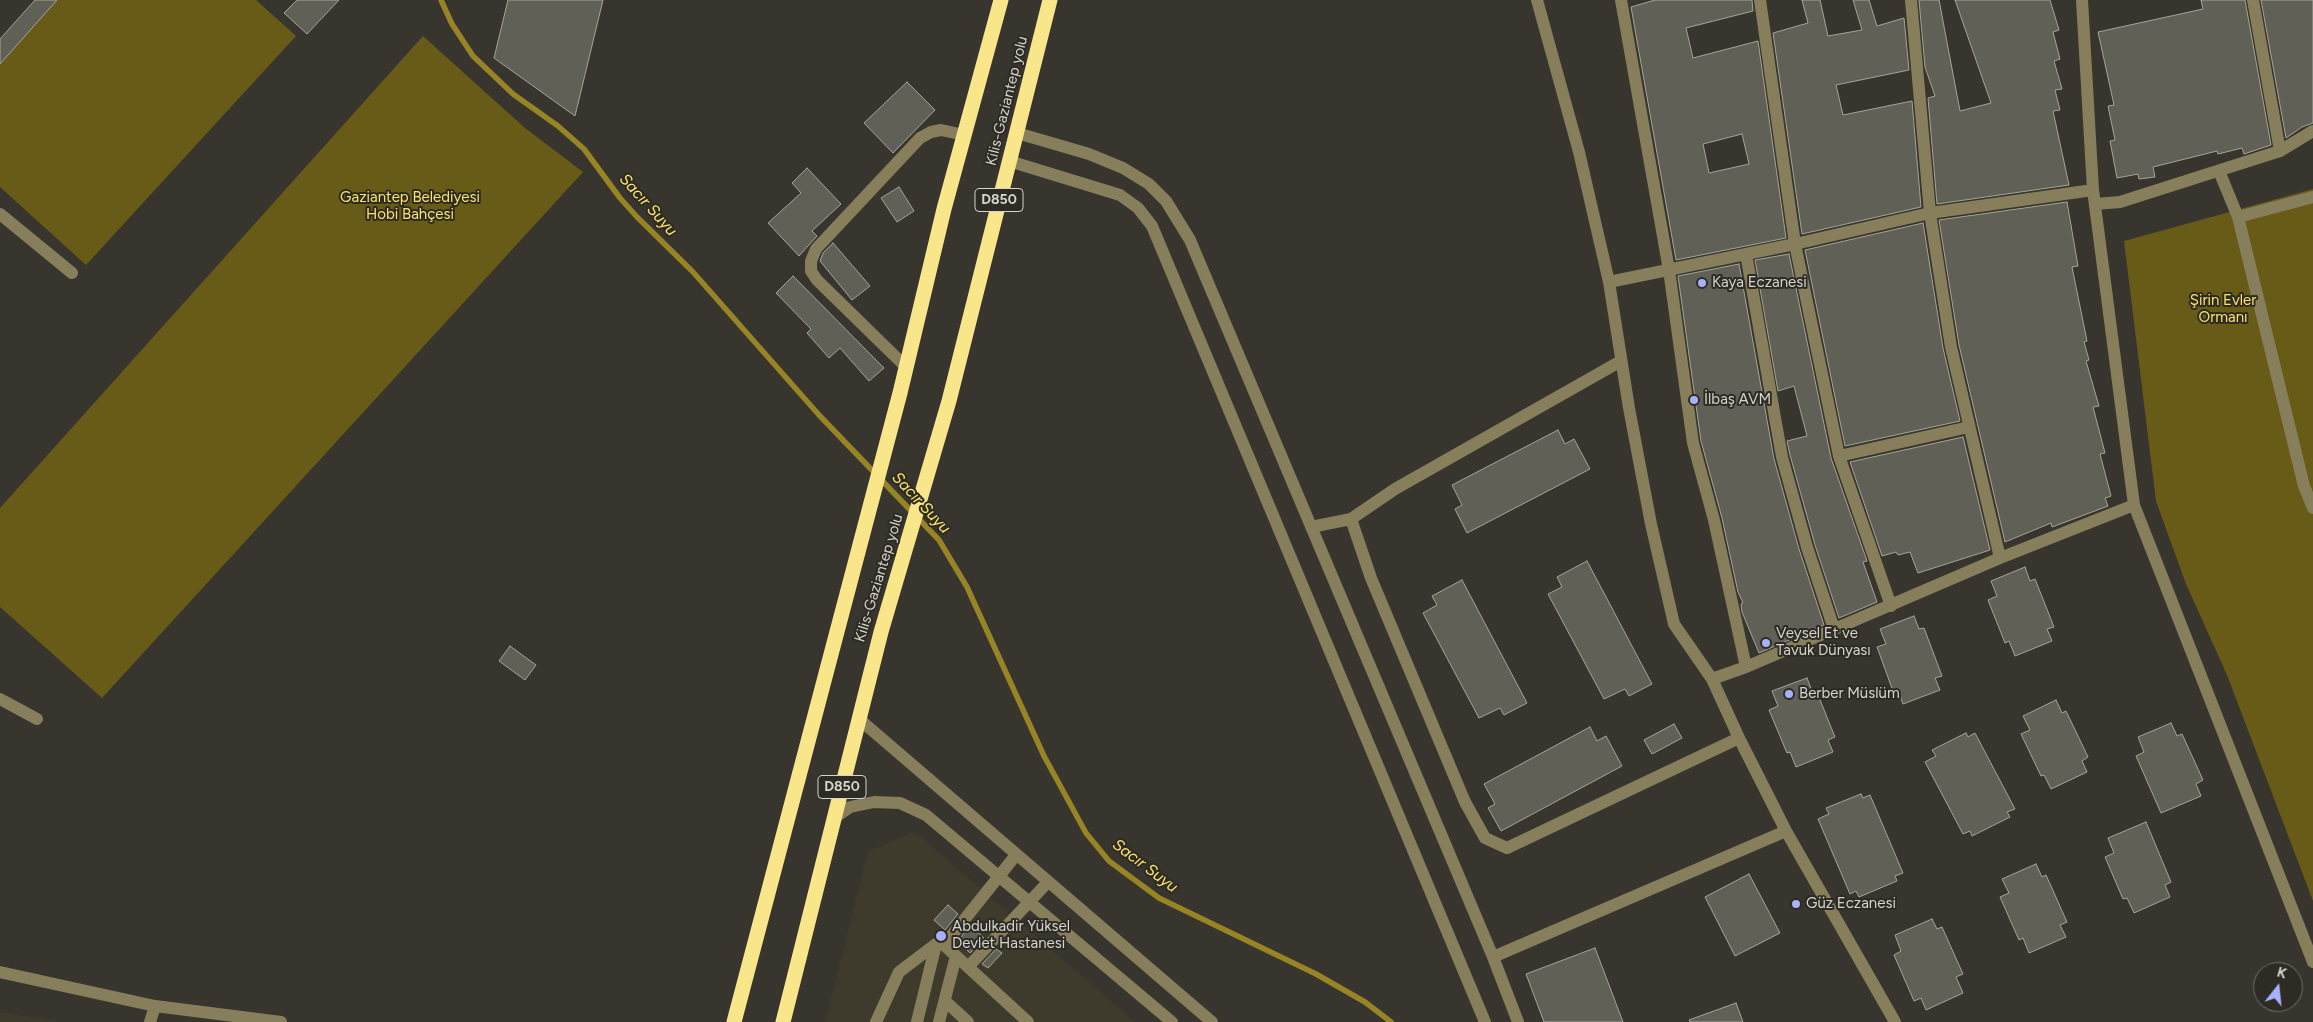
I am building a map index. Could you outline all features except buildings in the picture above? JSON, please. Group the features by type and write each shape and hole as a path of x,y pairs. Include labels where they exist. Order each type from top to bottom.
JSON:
{"highway":[{"name":"Kilis-Gaziantep yolu","path":"734,1022 900,393 964,135 1001,0"},
{"name":"Kilis-Gaziantep yolu","path":"782,1022 880,632 906,553 949,401 1050,0"}],"street":[{"path":"1537,0 1579,152 1609,282 1621,360 1651,524 1674,624 1712,679 1739,738 1786,831 1894,1022"},
{"path":"1621,0 1669,270 1693,443 1714,520 1746,667"},
{"path":"1760,0 1796,244 1839,456 1891,606"},
{"path":"1911,0 1930,212 1950,347 2000,558"},
{"path":"2082,0 2093,190 2134,505 2313,962"},
{"path":"2253,0 2280,151"},
{"path":"906,367 817,280 811,271 811,261 816,249 920,138 931,132 941,130 964,135"},
{"path":"2095,204 2120,202 2280,151 2313,132"},
{"path":"1017,133 1089,154 1123,168 1149,184 1166,201 1190,240 1493,957 1518,1022"},
{"path":"1009,161 1120,196 1138,208 1152,226 1485,1022"},
{"path":"2218,171 2238,216 2304,486 2313,508"},
{"path":"1609,282 1796,244 1930,212 2093,190"},
{"path":"2238,216 2313,197"},
{"path":"0,214 72,273"},
{"path":"1746,254 1782,457 1834,630"},
{"path":"1311,527 1351,519 1394,489 1621,360"},
{"path":"1839,456 1969,427"},
{"path":"1712,679 1746,667 2000,558 2134,505"},
{"path":"1351,519 1371,578 1465,802 1485,838 1507,848 1739,738"},
{"path":"0,699 37,719"},
{"path":"859,720 1212,1022"},
{"path":"834,818 850,807 874,802 900,804 926,814 1172,1022"},
{"path":"1493,957 1786,831"},
{"path":"876,1022 899,972 940,945 1016,855"},
{"path":"968,967 1048,882"},
{"path":"940,945 956,956 1028,1022"},
{"path":"917,1022 940,945"},
{"path":"939,1022 956,956"},
{"path":"0,972 155,1006 281,1022"},
{"path":"945,1001 968,1022"},
{"path":"150,1022 155,1006"}],"shaded area":[{"name":"Abdulkadir Yüksel Devlet Hastanesi","path":"915,832 1135,1022 825,1022 868,851"},
{"path":"0,1012 60,1022 0,1022"}],"green space":[{"path":"45,0 256,0 296,36 86,265 0,187 0,49"},
{"name":"Gaziantep Belediyesi Hobi Bahçesi","path":"423,36 525,128 583,172 102,698 0,607 0,508"},
{"name":"Şirin Evler Ormanı","path":"2313,189 2313,901 2227,675 2186,584 2156,501 2124,241"}],"waterway":[{"name":"Sacır Suyu","path":"441,0 452,24 473,56 513,94 558,126 584,149 620,198 637,217 693,272 819,415 939,540 967,587 1044,756 1086,833 1109,861 1159,898 1316,974 1365,1002 1391,1022"}],"place":[{"name":"Kaya Eczanesi","path":"1702,283"},
{"name":"İlbaş AVM","path":"1694,400"},
{"name":"Veysel Et ve Tavuk Dünyası","path":"1766,643"},
{"name":"Berber Müslüm","path":"1789,694"},
{"name":"Güz Eczanesi","path":"1796,904"},
{"name":"Abdulkadir Yüksel Devlet Hastanesi","path":"941,936"}]}
